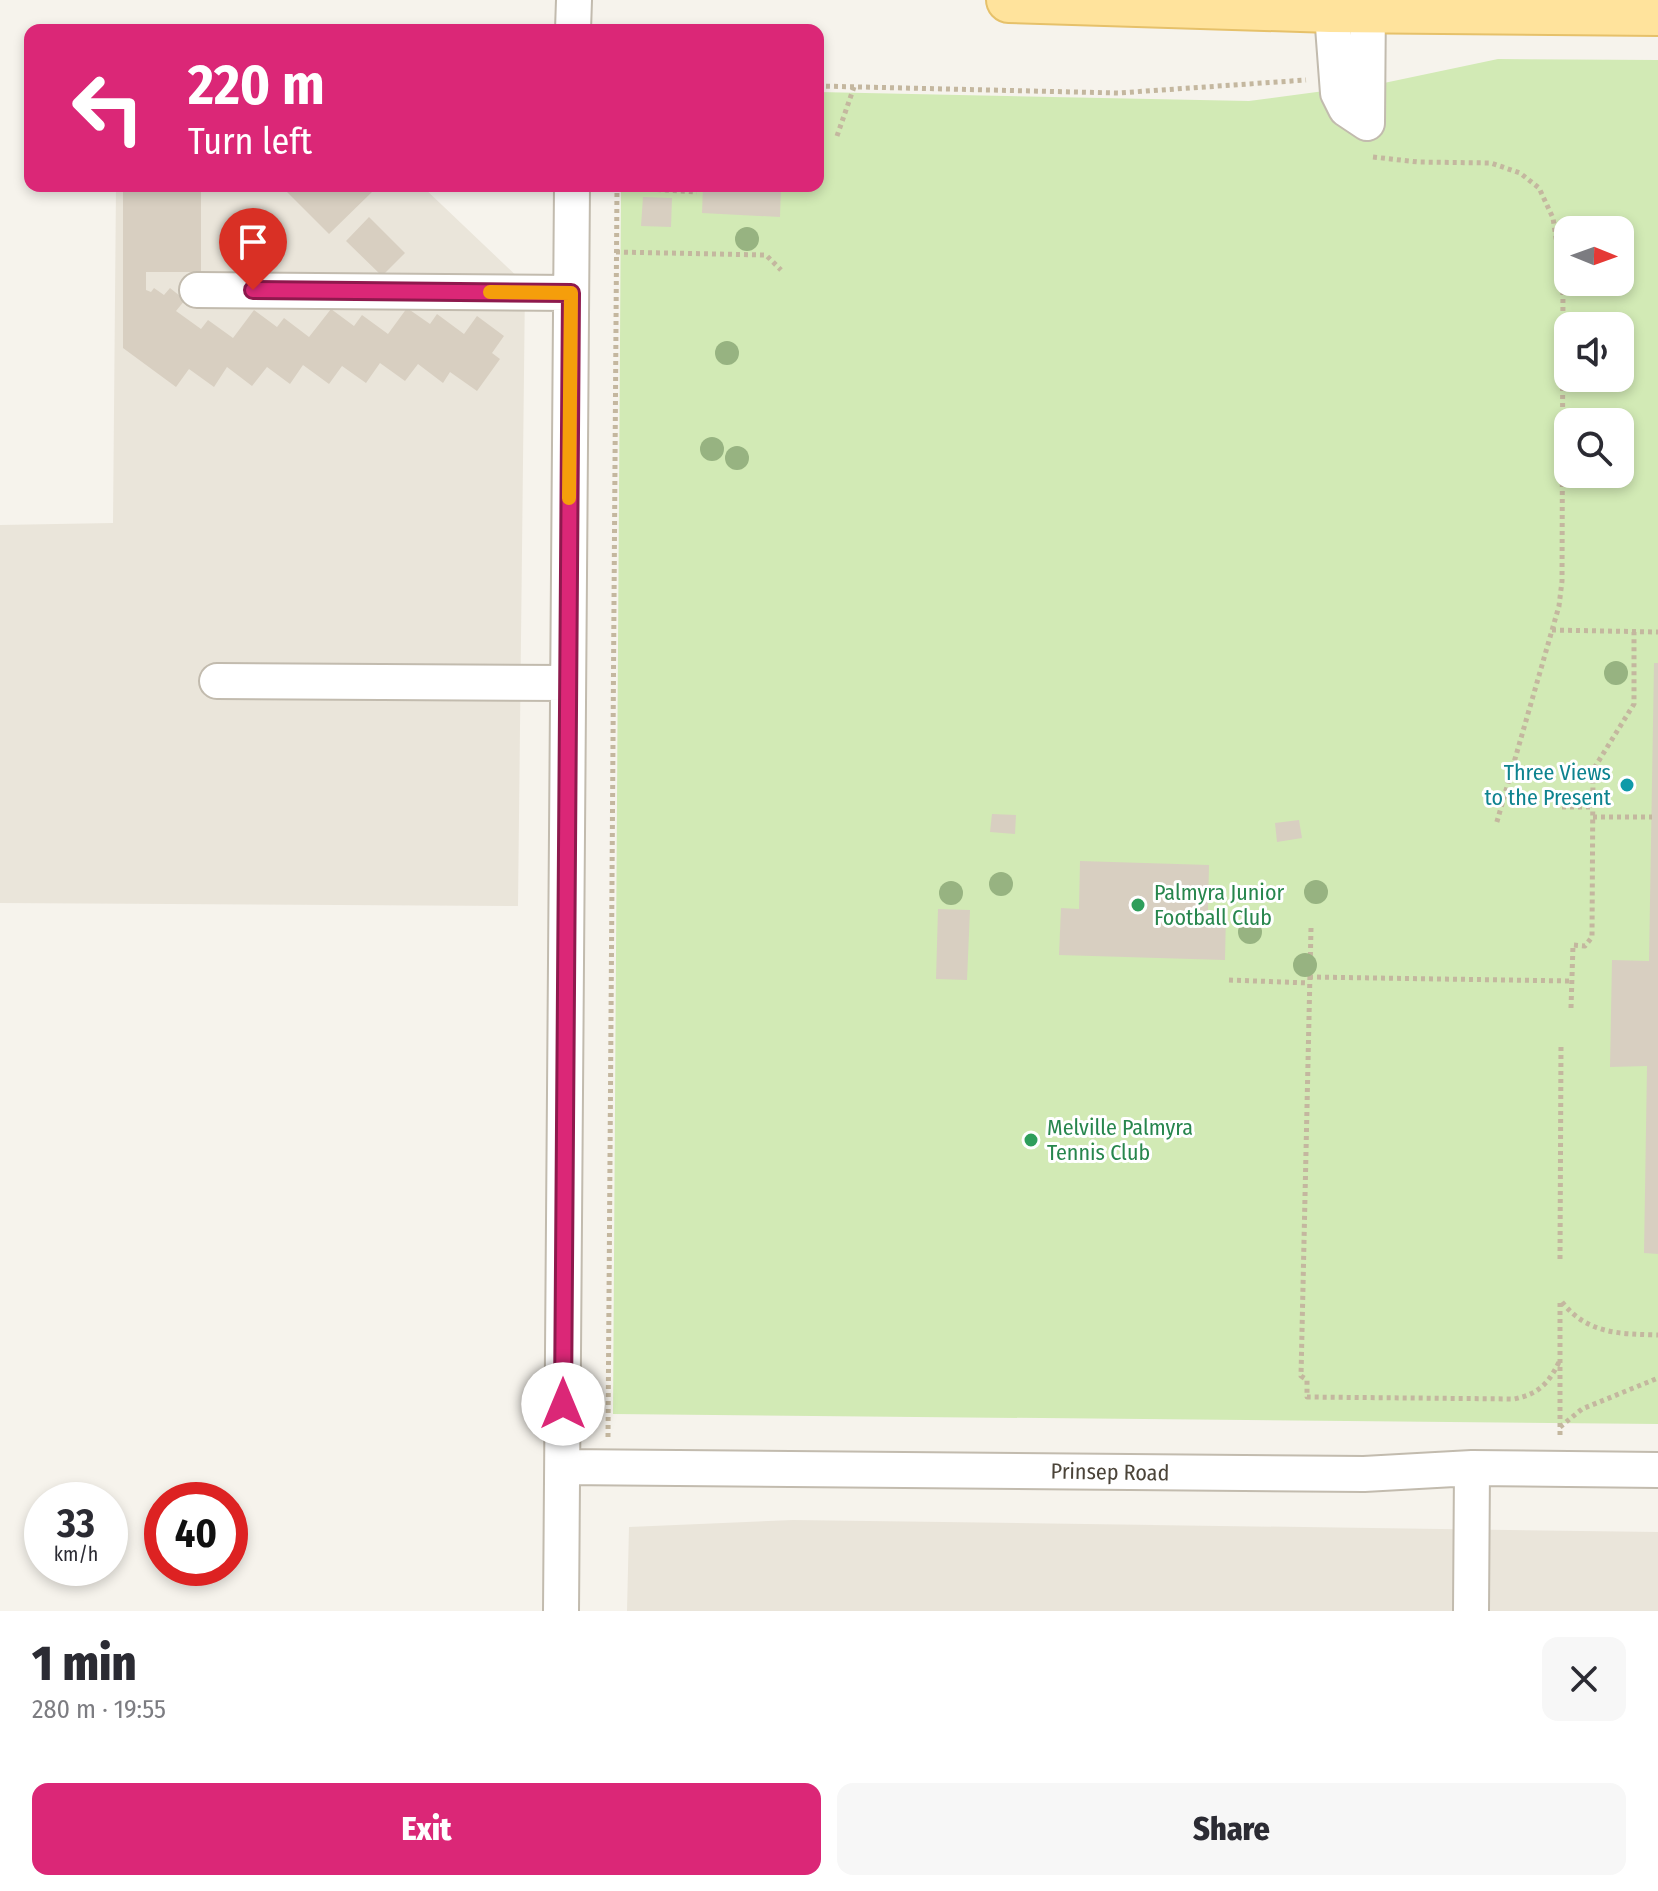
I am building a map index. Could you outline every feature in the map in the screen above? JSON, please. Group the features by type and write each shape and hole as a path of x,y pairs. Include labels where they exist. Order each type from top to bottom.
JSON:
{"main road":[{"path":"1009,0 1658,13"}],"street":[{"path":"573,24 574,0"},
{"path":"561,1611 572,192"},
{"path":"197,290 571,293"},
{"path":"217,681 567,683"},
{"name":"Prinsep Road","path":"563,1467 1348,1474 1472,1468 1658,1470"},
{"path":"1471,1611 1472,1468"}],"path":[{"path":"824,86 1118,93 1315,79"},
{"path":"837,136 854,87"},
{"path":"1360,154 1418,162 1491,163 1520,173 1539,188 1553,218 1563,284 1562,581 1552,630 1496,825"},
{"path":"608,1442 617,192"},
{"path":"616,252 766,255 781,270"},
{"path":"1552,630 1658,632"},
{"path":"1571,1008 1573,945 1585,946 1592,937 1593,770 1634,704 1634,632"},
{"path":"1562,807 1593,807"},
{"path":"1593,817 1652,817"},
{"path":"1311,928 1301,1376 1307,1380 1307,1397 1514,1399 1530,1396 1544,1387 1560,1360"},
{"path":"1229,980 1572,981"},
{"path":"1560,1259 1561,1045"},
{"path":"1560,1418 1560,1300 1571,1314 1600,1331 1658,1335"},
{"path":"1560,1427 1582,1409 1658,1378"}],"shaded area":[{"path":"116,192 428,192 525,284 518,906 0,903 0,525 113,523"},
{"path":"793,1520 1658,1532 1658,1611 627,1611 629,1527"}],"green space":[{"path":"1498,59 1658,60 1658,1424 613,1414 621,192 824,192 824,92 1249,101 1384,83"}],"building":[{"path":"123,192 201,192 201,272 146,272 146,290 151,292 154,288 164,295 170,288 185,300 176,311 201,329 208,320 233,338 254,310 277,327 284,318 309,337 331,309 354,326 362,315 388,334 407,308 430,324 437,314 464,334 477,316 504,336 492,353 500,359 477,391 450,372 443,383 418,364 405,381 380,363 366,383 342,366 329,384 303,365 290,384 267,367 252,386 227,367 214,387 189,369 176,387 123,348"},
{"path":"287,192 372,192 329,234"},
{"path":"703,192 781,192 780,217 702,213"},
{"path":"643,197 672,198 671,227 641,226"},
{"path":"369,217 405,253 382,276 346,241"},
{"path":"1654,663 1658,663 1658,1254 1644,1253 1647,1066 1610,1067 1612,960 1649,961"},
{"path":"992,814 1016,815 1015,834 990,832"},
{"path":"1299,820 1302,838 1277,842 1275,823"},
{"path":"1080,861 1209,865 1208,912 1226,913 1225,960 1059,955 1061,908 1079,909"},
{"path":"938,909 970,910 967,980 936,979"}],"slow traffic":[{"path":"490,292 571,293 569,498"}],"place":[{"name":"Three Views to the Present","path":"1627,785"},
{"name":"Palmyra Junior Football Club","path":"1138,905"},
{"name":"Melville Palmyra Tennis Club","path":"1031,1140"}],"route":[{"path":"253,290 571,293 563,1404"}]}
